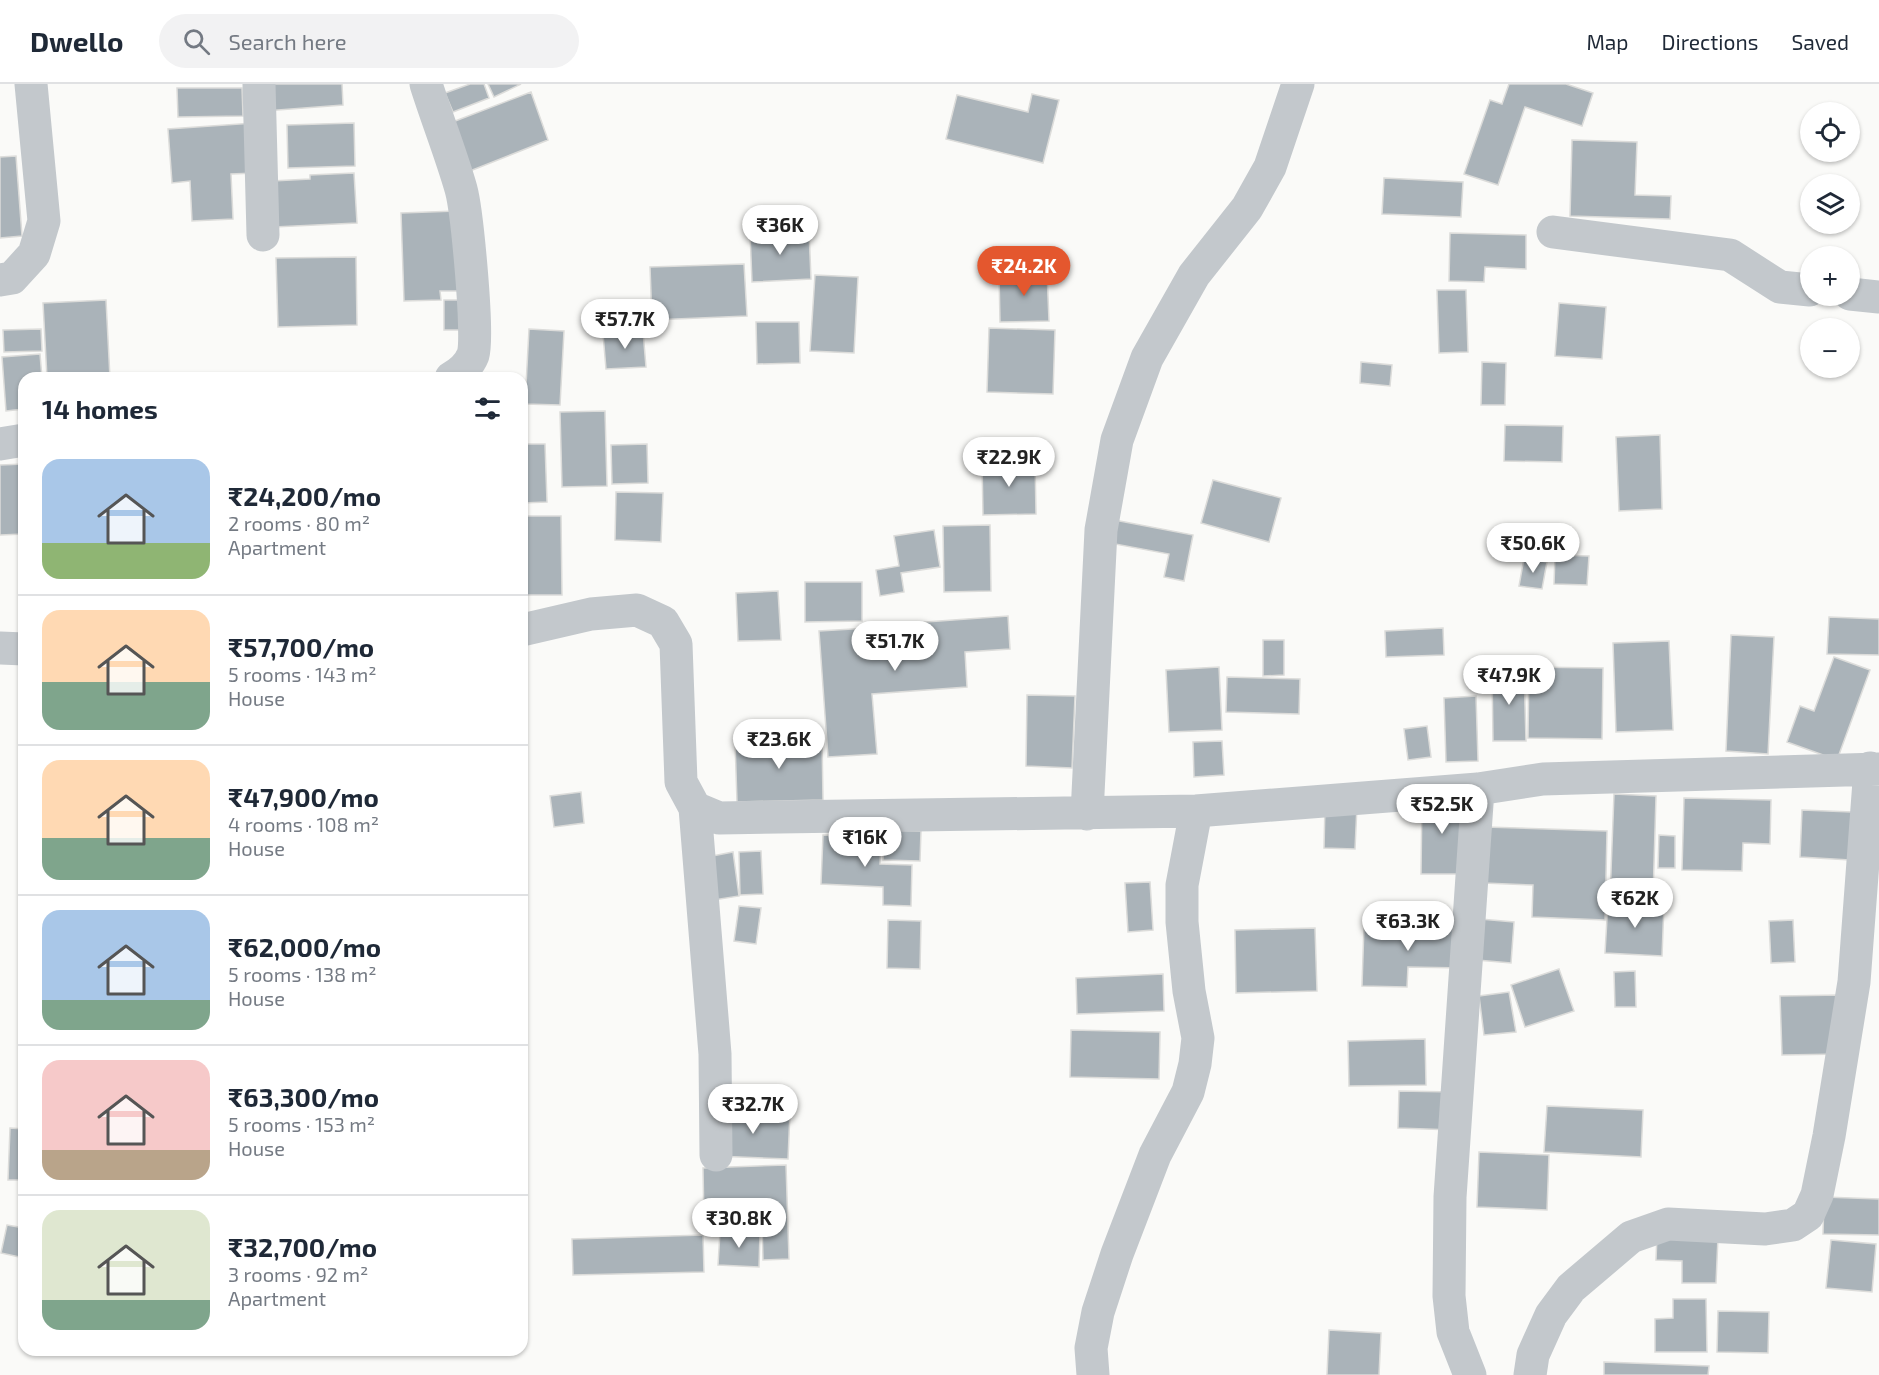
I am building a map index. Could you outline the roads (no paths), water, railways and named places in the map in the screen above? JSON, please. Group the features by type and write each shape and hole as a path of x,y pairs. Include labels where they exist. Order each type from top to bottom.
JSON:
{"street":[{"path":"0,280 12,278 34,254 44,221 31,84"},
{"path":"259,84 264,235"},
{"path":"426,84 462,192 470,258 474,326 473,354 461,372"},
{"path":"1087,814 1101,530 1117,440 1147,358 1194,275 1247,208 1270,167 1298,84"},
{"path":"1553,232 1730,255 1780,287 1800,289"},
{"path":"1860,295 1879,297"},
{"path":"0,444 18,441"},
{"path":"528,629 591,614 637,610 663,622 676,644 681,782 695,808 715,1054 716,1155"},
{"path":"0,648 18,649"},
{"path":"695,808 719,818 1196,811 1478,789 1543,779 1875,769 1854,982 1829,1136 1817,1195 1808,1215 1793,1225 1765,1229 1668,1224 1631,1237 1571,1288 1551,1315 1533,1355 1530,1375"},
{"path":"1470,1375 1453,1332 1449,1296 1450,1208 1478,789"},
{"path":"1093,1375 1090,1348 1098,1312 1117,1254 1155,1155 1188,1092 1195,1064 1198,1038 1182,922 1182,885 1196,811"}]}
